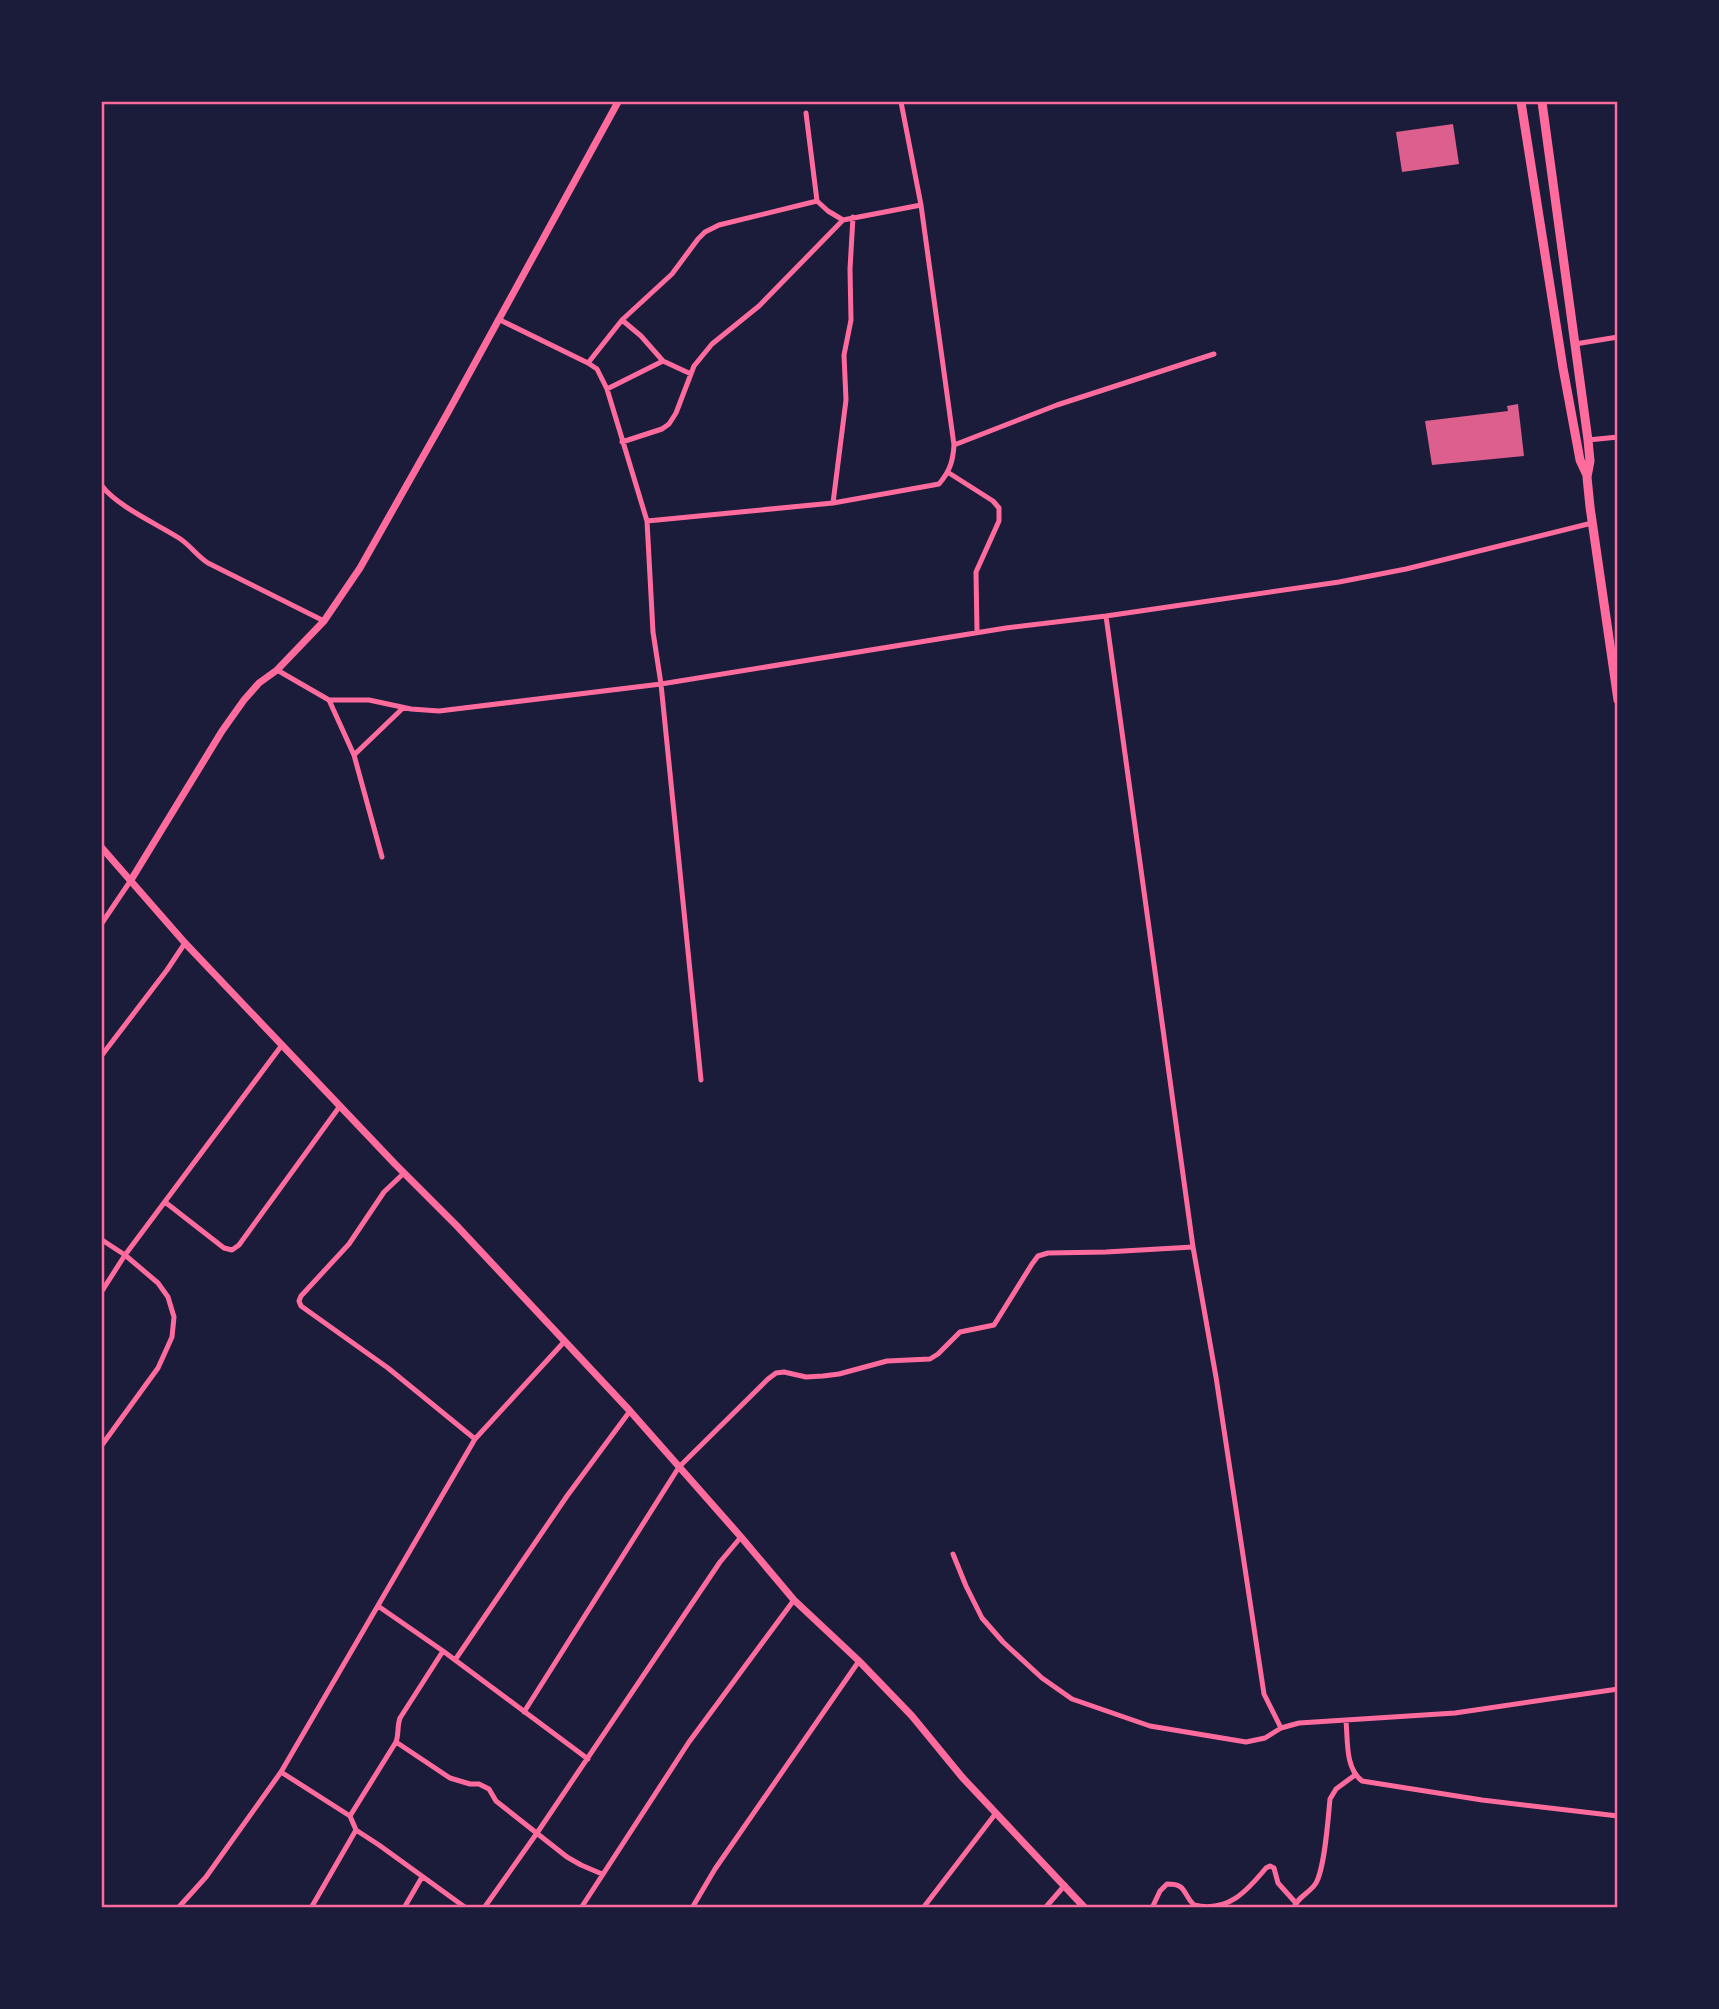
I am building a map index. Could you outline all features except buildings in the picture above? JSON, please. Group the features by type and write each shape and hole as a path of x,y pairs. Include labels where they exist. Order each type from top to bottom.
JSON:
{"highway":[{"path":"1521,102 1549,286 1580,460 1587,477 1618,701"},
{"path":"1542,102 1588,440 1590,461 1587,477"},
{"path":"1549,286 1567,285"}],"street":[{"path":"102,923 244,700 324,621 360,568 618,102"},
{"path":"647,521 833,503 939,484 948,473 953,461 954,445 921,205 901,102"},
{"path":"806,113 817,201 843,220"},
{"path":"588,363 622,320 672,274 705,232 719,225 817,201"},
{"path":"622,442 662,429 669,424 694,366 712,344 760,306 843,220 921,205"},
{"path":"833,503 846,400 844,355 851,320 853,217"},
{"path":"498,319 588,363 601,375 647,521 653,632 661,684 701,1080"},
{"path":"622,320 642,336 663,361 691,373"},
{"path":"1575,344 1618,337"},
{"path":"954,445 1057,405 1214,354"},
{"path":"607,389 663,361"},
{"path":"1588,440 1618,437"},
{"path":"948,473 993,501 1000,513 976,572 977,632"},
{"path":"102,486 113,497 182,540 208,563 324,621"},
{"path":"277,670 329,700 369,701 403,708 439,711 661,684 977,632 1339,582 1406,569 1592,523"},
{"path":"1105,616 1193,1247 1222,1415 1264,1694 1281,1728"},
{"path":"329,700 354,755 382,857"},
{"path":"354,755 403,708"},
{"path":"102,848 185,943 457,1226 630,1411 794,1600 912,1716 962,1777 1085,1908"},
{"path":"102,1055 185,943"},
{"path":"102,1291 125,1255 282,1045"},
{"path":"165,1202 224,1248 232,1250 239,1245 340,1106"},
{"path":"404,1173 384,1192 349,1244 299,1301 302,1306 388,1368 474,1439"},
{"path":"102,1240 125,1255 158,1283 168,1297 174,1317 172,1337 158,1368 102,1445"},
{"path":"524,1712 679,1467 776,1373 823,1376 887,1361 930,1359 960,1332 994,1325 1038,1256 1048,1253 1193,1247"},
{"path":"178,1908 206,1877 281,1772 474,1439 564,1342"},
{"path":"455,1660 567,1496 630,1411"},
{"path":"484,1908 720,1562 741,1537"},
{"path":"953,1555 982,1618 1003,1642 1042,1678 1072,1699 1150,1726 1246,1742 1265,1738 1281,1728 1299,1723 1455,1713 1618,1689"},
{"path":"581,1908 689,1742 794,1600"},
{"path":"378,1606 588,1759"},
{"path":"350,1816 396,1742 400,1718 443,1651"},
{"path":"692,1908 715,1869 859,1661"},
{"path":"1346,1721 1349,1754 1355,1775 1362,1781 1482,1800 1618,1815"},
{"path":"396,1742 450,1778 489,1789 496,1801 537,1833 581,1865 602,1874"},
{"path":"281,1772 350,1816 356,1830 466,1908"},
{"path":"1152,1908 1160,1891 1167,1884 1176,1884 1183,1888 1194,1905 1223,1904 1248,1890 1270,1866 1274,1868 1278,1883 1295,1905 1311,1891 1319,1877 1330,1800 1336,1790 1355,1775"},
{"path":"923,1908 996,1813"},
{"path":"311,1908 356,1830"},
{"path":"404,1908 422,1877"},
{"path":"1045,1908 1065,1885"}]}
